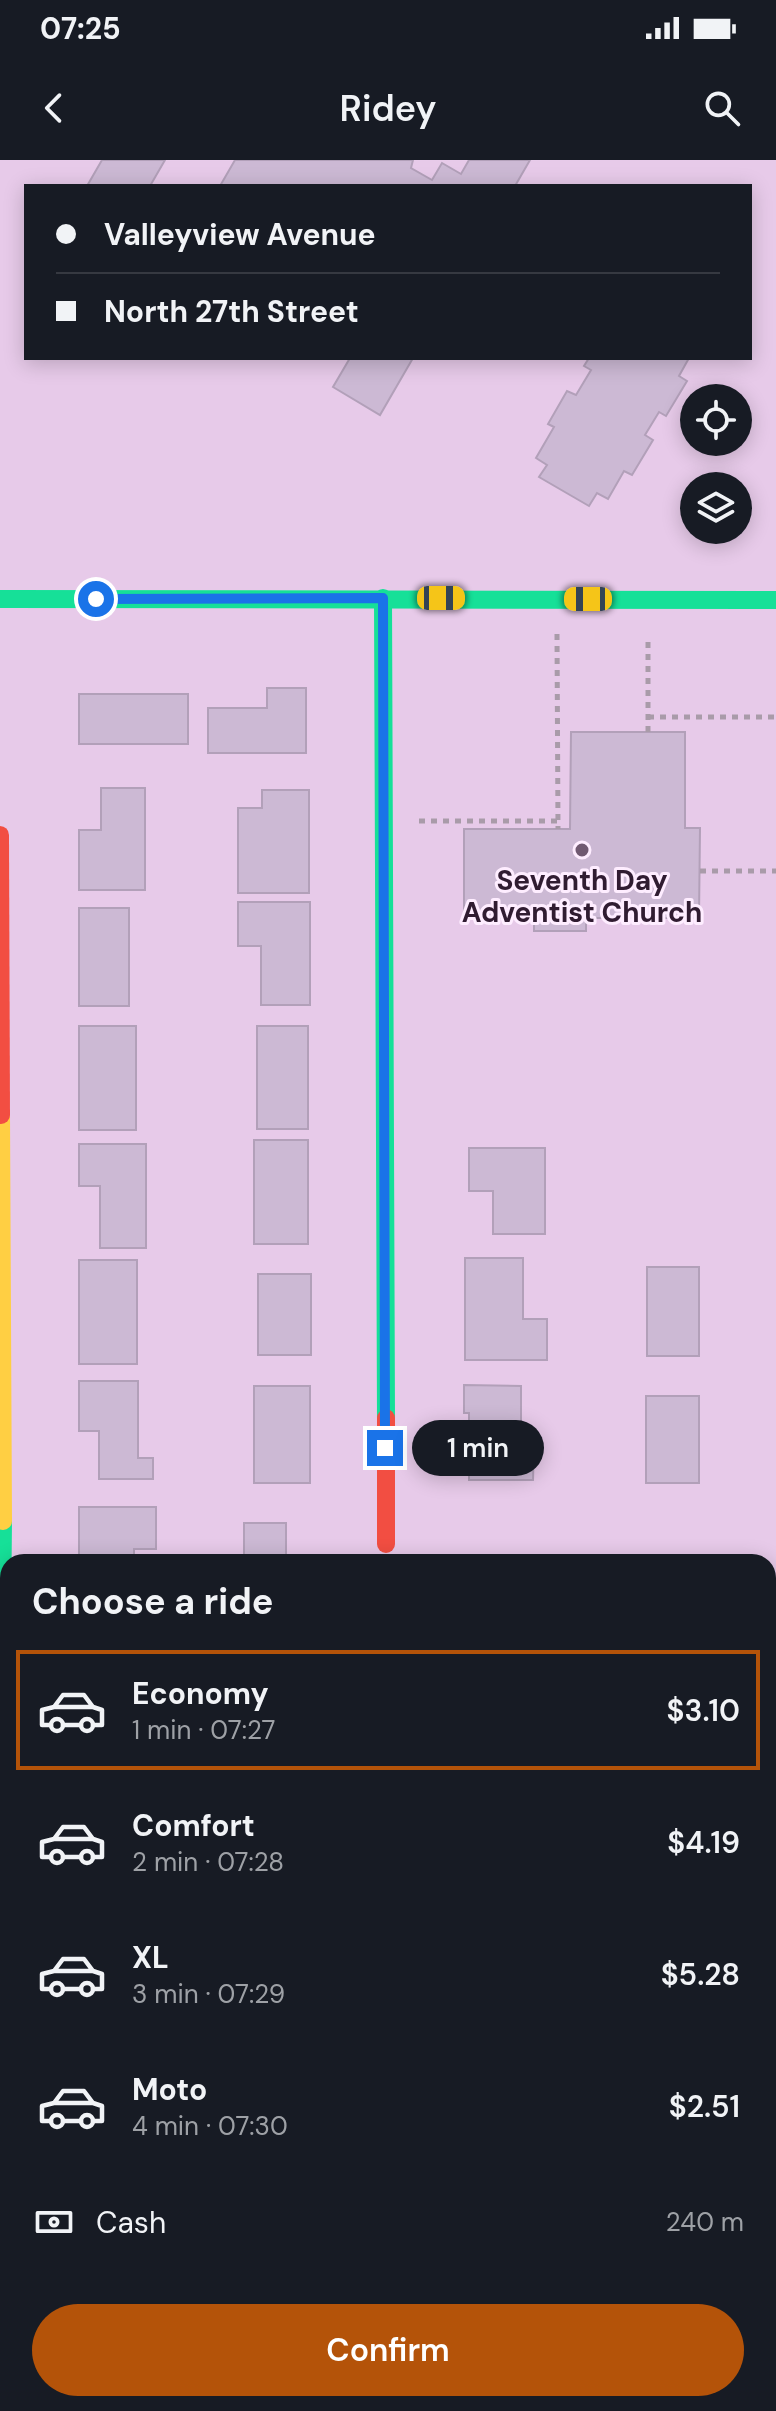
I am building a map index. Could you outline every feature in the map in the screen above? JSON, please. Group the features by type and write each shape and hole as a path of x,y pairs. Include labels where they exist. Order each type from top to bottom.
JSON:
{"street":[{"path":"383,598 386,1544"},
{"path":"0,599 776,600"},
{"path":"0,835 2,1554"}],"path":[{"path":"557,599 558,829"},
{"path":"648,732 649,600"},
{"path":"648,717 776,717"},
{"path":"384,821 558,821"},
{"path":"700,871 776,871"}],"building":[{"path":"102,160 165,160 151,184 88,184"},
{"path":"235,160 413,160 411,168 432,180 442,163 461,174 469,160 530,160 516,184 221,184"},
{"path":"349,360 412,360 380,415 333,387"},
{"path":"588,360 688,360 679,376 687,381 680,384 680,393 666,416 659,412 645,435 653,440 632,475 624,471 608,499 597,493 589,506 539,477 547,465 536,458 554,427 548,424 567,391 576,395 591,370 584,366"},
{"path":"267,688 306,688 306,753 208,753 208,708 267,708"},
{"path":"79,694 188,694 188,744 79,744"},
{"name":"Seventh Day Adventist Church","path":"571,732 685,732 685,828 700,828 699,918 586,918 586,931 534,931 534,918 464,918 464,829 570,829"},
{"path":"101,788 145,788 145,890 79,890 79,830 101,830"},
{"path":"262,790 309,790 309,893 238,893 238,808 262,808"},
{"path":"238,902 310,902 310,1005 261,1005 261,946 238,946"},
{"path":"79,908 129,908 129,1006 79,1006"},
{"path":"79,1026 136,1026 136,1130 79,1130"},
{"path":"257,1026 308,1026 308,1129 257,1129"},
{"path":"254,1140 308,1140 308,1244 254,1244"},
{"path":"79,1144 146,1144 146,1248 100,1248 100,1186 79,1186"},
{"path":"469,1148 545,1148 545,1234 493,1234 493,1191 469,1191"},
{"path":"465,1258 523,1258 523,1319 547,1319 547,1360 465,1360"},
{"path":"79,1260 137,1260 137,1364 79,1364"},
{"path":"647,1267 699,1267 699,1356 647,1356"},
{"path":"258,1274 311,1274 311,1355 258,1355"},
{"path":"79,1381 138,1381 138,1458 153,1458 153,1479 99,1479 99,1431 79,1431"},
{"path":"464,1385 521,1386 521,1443 534,1443 533,1480 469,1480 469,1413 464,1413"},
{"path":"254,1386 310,1386 310,1483 254,1483"},
{"path":"646,1396 699,1396 699,1483 646,1483"},
{"path":"79,1507 156,1507 156,1549 134,1549 134,1554 79,1554"},
{"path":"244,1523 286,1523 286,1554 244,1554"}],"traffic: fast":[{"path":"383,598 386,1418"},
{"path":"0,599 776,600"},
{"path":"3,1521 3,1554"}],"traffic: slow":[{"path":"1,1115 3,1521"}],"traffic: jam":[{"path":"0,835 1,1115"},
{"path":"386,1418 386,1544"}],"place":[{"name":"Seventh Day Adventist Church","path":"582,850"}],"route":[{"path":"96,599 383,598 385,1448"}]}
